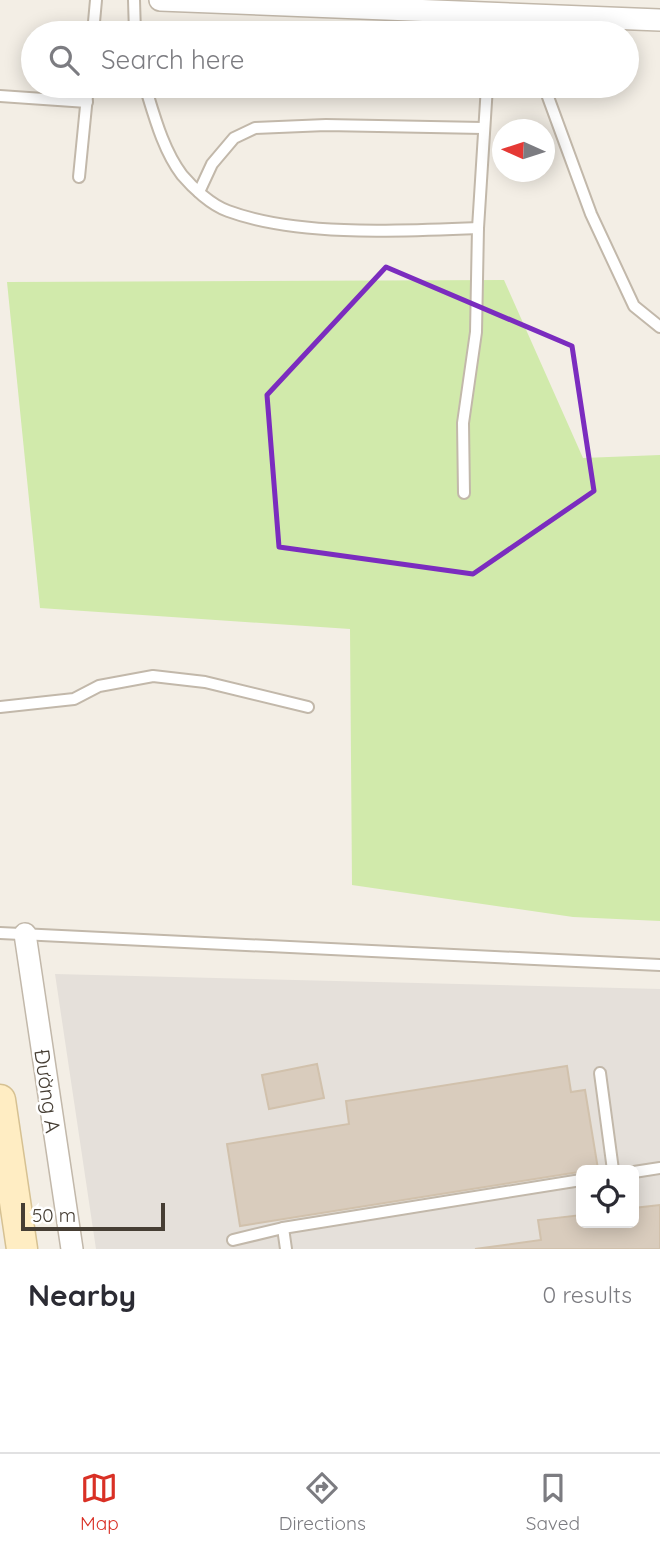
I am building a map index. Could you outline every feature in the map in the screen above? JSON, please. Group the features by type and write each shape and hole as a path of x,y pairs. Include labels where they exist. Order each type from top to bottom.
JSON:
{"main road":[{"path":"0,1100 22,1249"}],"street":[{"path":"160,0 494,15 514,21"},
{"path":"613,21 660,20"},
{"name":"Đường A","path":"25,934 72,1249"}],"lane":[{"path":"94,21 96,0"},
{"path":"134,0 135,21"},
{"path":"0,96 21,97"},
{"path":"29,98 87,102"},
{"path":"79,177 87,98"},
{"path":"149,98 174,162 182,174 199,192 225,211 282,226 408,230 478,228"},
{"path":"464,494 463,423 476,332 478,228 486,98"},
{"path":"548,98 591,214 634,306 660,327"},
{"path":"199,192 212,164 227,146 234,138 255,128 327,125 483,128"},
{"path":"0,707 74,699 99,686 153,676 205,682 309,707"},
{"path":"0,933 660,965"},
{"path":"600,1073 612,1165"},
{"path":"639,1171 660,1168"},
{"path":"233,1240 283,1228 576,1181"},
{"path":"283,1228 286,1249"}],"highlighted area":[{"path":"386,267 572,346 594,491 473,574 279,547 267,395"}],"shaded area":[{"path":"55,974 660,989 660,1249 96,1249"}],"green space":[{"path":"504,280 583,458 660,455 660,921 573,917 352,885 350,629 40,608 7,282"}],"building":[{"path":"317,1064 324,1098 269,1109 262,1075"},
{"path":"567,1066 571,1092 585,1090 597,1165 576,1165 576,1173 240,1226 227,1144 349,1124 346,1101"},
{"path":"660,1205 660,1249 475,1249 541,1240 538,1220 576,1216 576,1228 639,1228 639,1207"}]}
